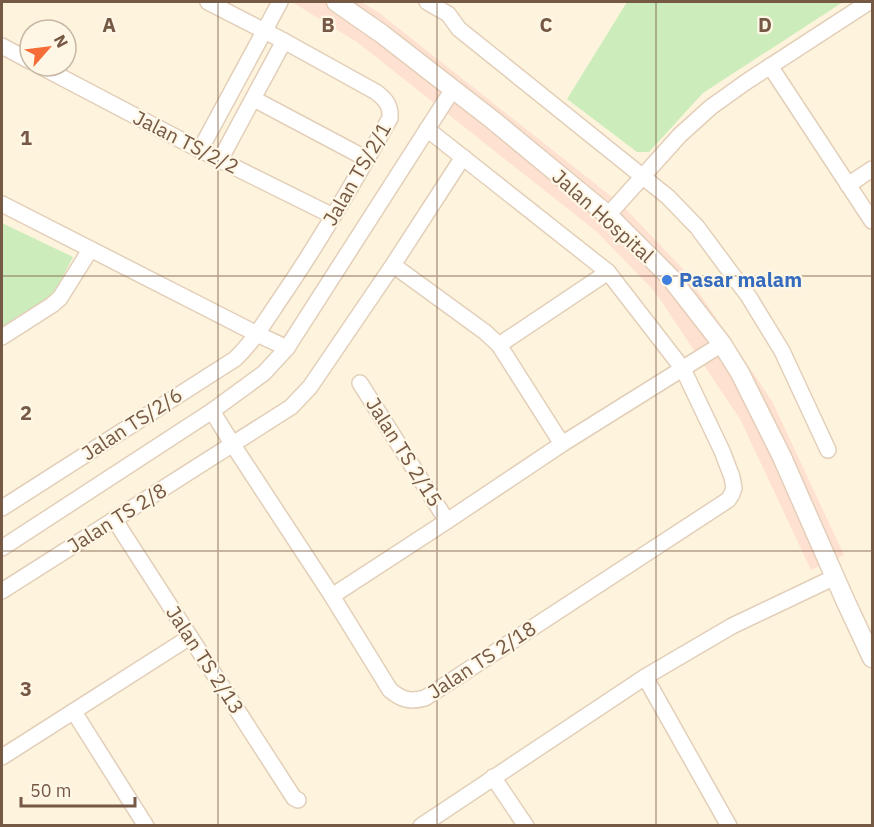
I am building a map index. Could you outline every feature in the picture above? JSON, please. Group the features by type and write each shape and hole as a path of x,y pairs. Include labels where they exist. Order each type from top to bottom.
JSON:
{"street":[{"path":"208,2 264,30"},
{"path":"200,150 280,2"},
{"name":"Jalan Hospital","path":"336,2 360,17 494,121 608,215 670,277 722,344 757,404 873,658"},
{"path":"427,2 451,8 459,29 668,197 697,227 749,297 782,351 828,450"},
{"path":"608,215 680,135 726,95 869,2"},
{"name":"Jalan TS/2/1","path":"257,334 333,216 390,118 390,107 376,92 264,30"},
{"path":"220,160 284,41"},
{"path":"2,46 18,55"},
{"path":"770,66 873,221"},
{"name":"Jalan TS/2/2","path":"63,78 333,216"},
{"path":"2,548 212,411 264,373 287,348 453,89"},
{"path":"254,99 367,159"},
{"name":"Jalan TS 2/18","path":"212,411 390,690 406,701 425,698 728,500 734,488 732,477 683,369 608,272 427,129"},
{"name":"Jalan TS 2/8","path":"2,591 291,407 310,387 462,158"},
{"path":"848,185 873,169"},
{"path":"2,204 287,348"},
{"path":"2,337 60,298 90,250"},
{"path":"393,265 499,345 562,444"},
{"path":"499,345 608,272"},
{"name":"Jalan TS/2/6","path":"2,508 234,359 257,334"},
{"path":"332,596 562,444 722,344"},
{"name":"Jalan TS 2/15","path":"360,383 447,521"},
{"name":"Jalan TS 2/13","path":"114,519 294,798 298,800"},
{"path":"421,825 645,677 732,626 835,577"},
{"path":"2,757 190,637"},
{"path":"645,677 729,825"},
{"path":"74,712 146,825"},
{"path":"493,777 526,825"}],"shaded area":[{"name":"Pasar malam","path":"292,2 361,2 378,12 622,205 683,269 772,401 844,555 811,570 740,419 655,292 597,232 357,42"}],"green space":[{"path":"627,2 843,2 703,93 649,152 637,152 567,99"},
{"path":"2,223 73,257 50,301 2,330"}],"place":[{"name":"Pasar malam","path":"667,280"}]}
